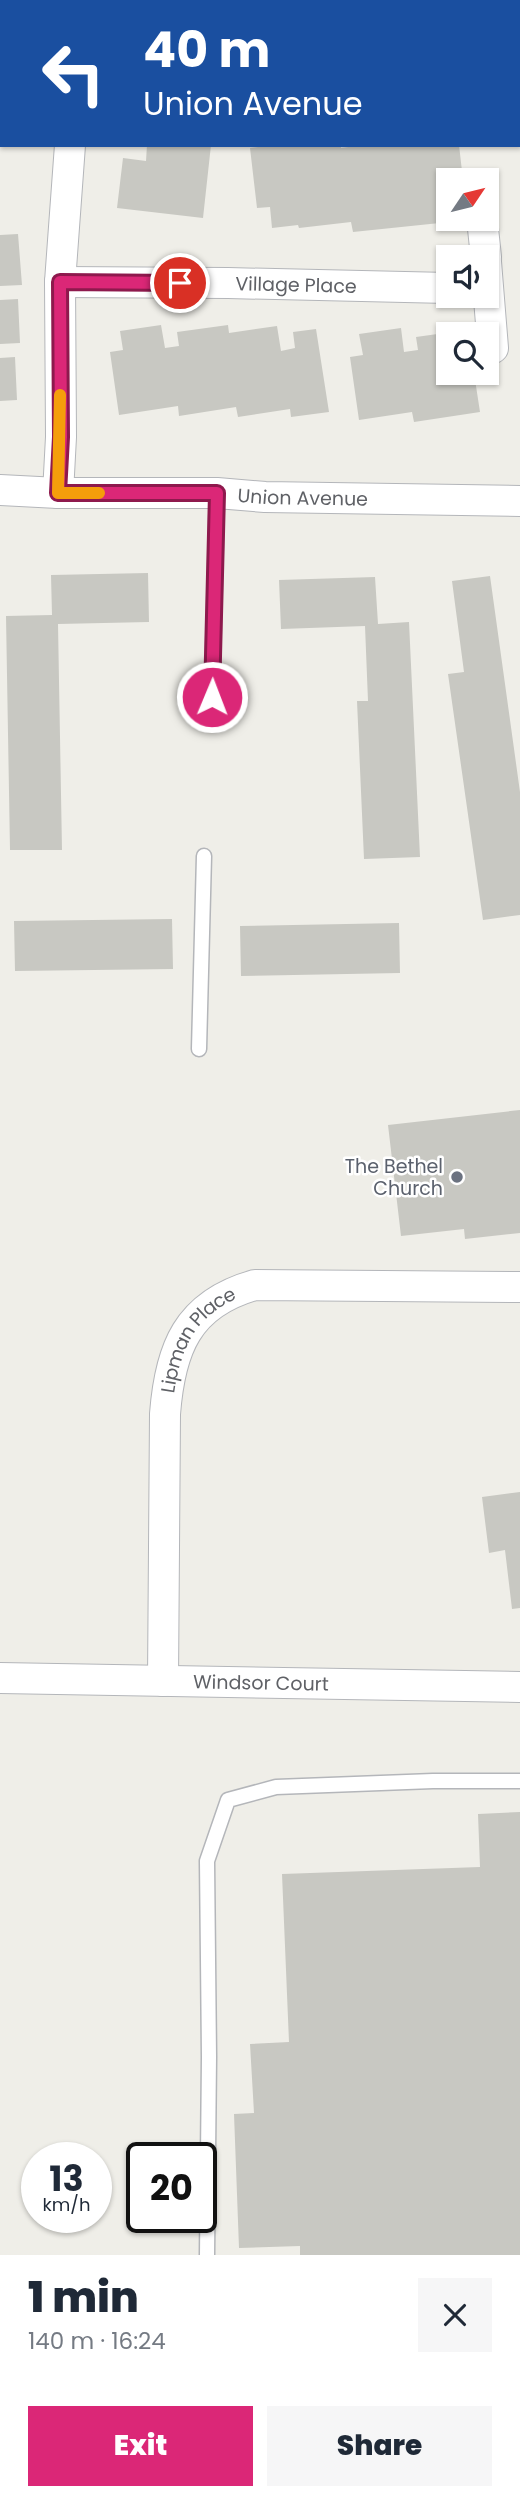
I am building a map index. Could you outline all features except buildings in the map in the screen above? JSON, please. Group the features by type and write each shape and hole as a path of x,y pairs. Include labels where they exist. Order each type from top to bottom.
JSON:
{"street":[{"path":"58,493 61,437 60,282 70,147"},
{"name":"Village Place","path":"60,282 436,288"},
{"name":"Union Avenue","path":"0,489 58,493 217,493 265,497 520,500"},
{"name":"Lipman Place","path":"163,1681 167,1387 172,1364 184,1334 198,1316 227,1295 255,1285 520,1287"},
{"name":"Windsor Court","path":"0,1678 520,1688"}],"lane":[{"path":"212,697 217,493"},
{"path":"199,1049 204,856"},
{"path":"207,2255 207,1861 228,1800 276,1787 433,1781 520,1781"}],"slow traffic":[{"path":"60,395 58,493 99,493"}],"place":[{"name":"The Bethel Church","path":"457,1177"}],"route":[{"path":"180,283 60,282 61,437 58,493 217,493 212,697"}]}
